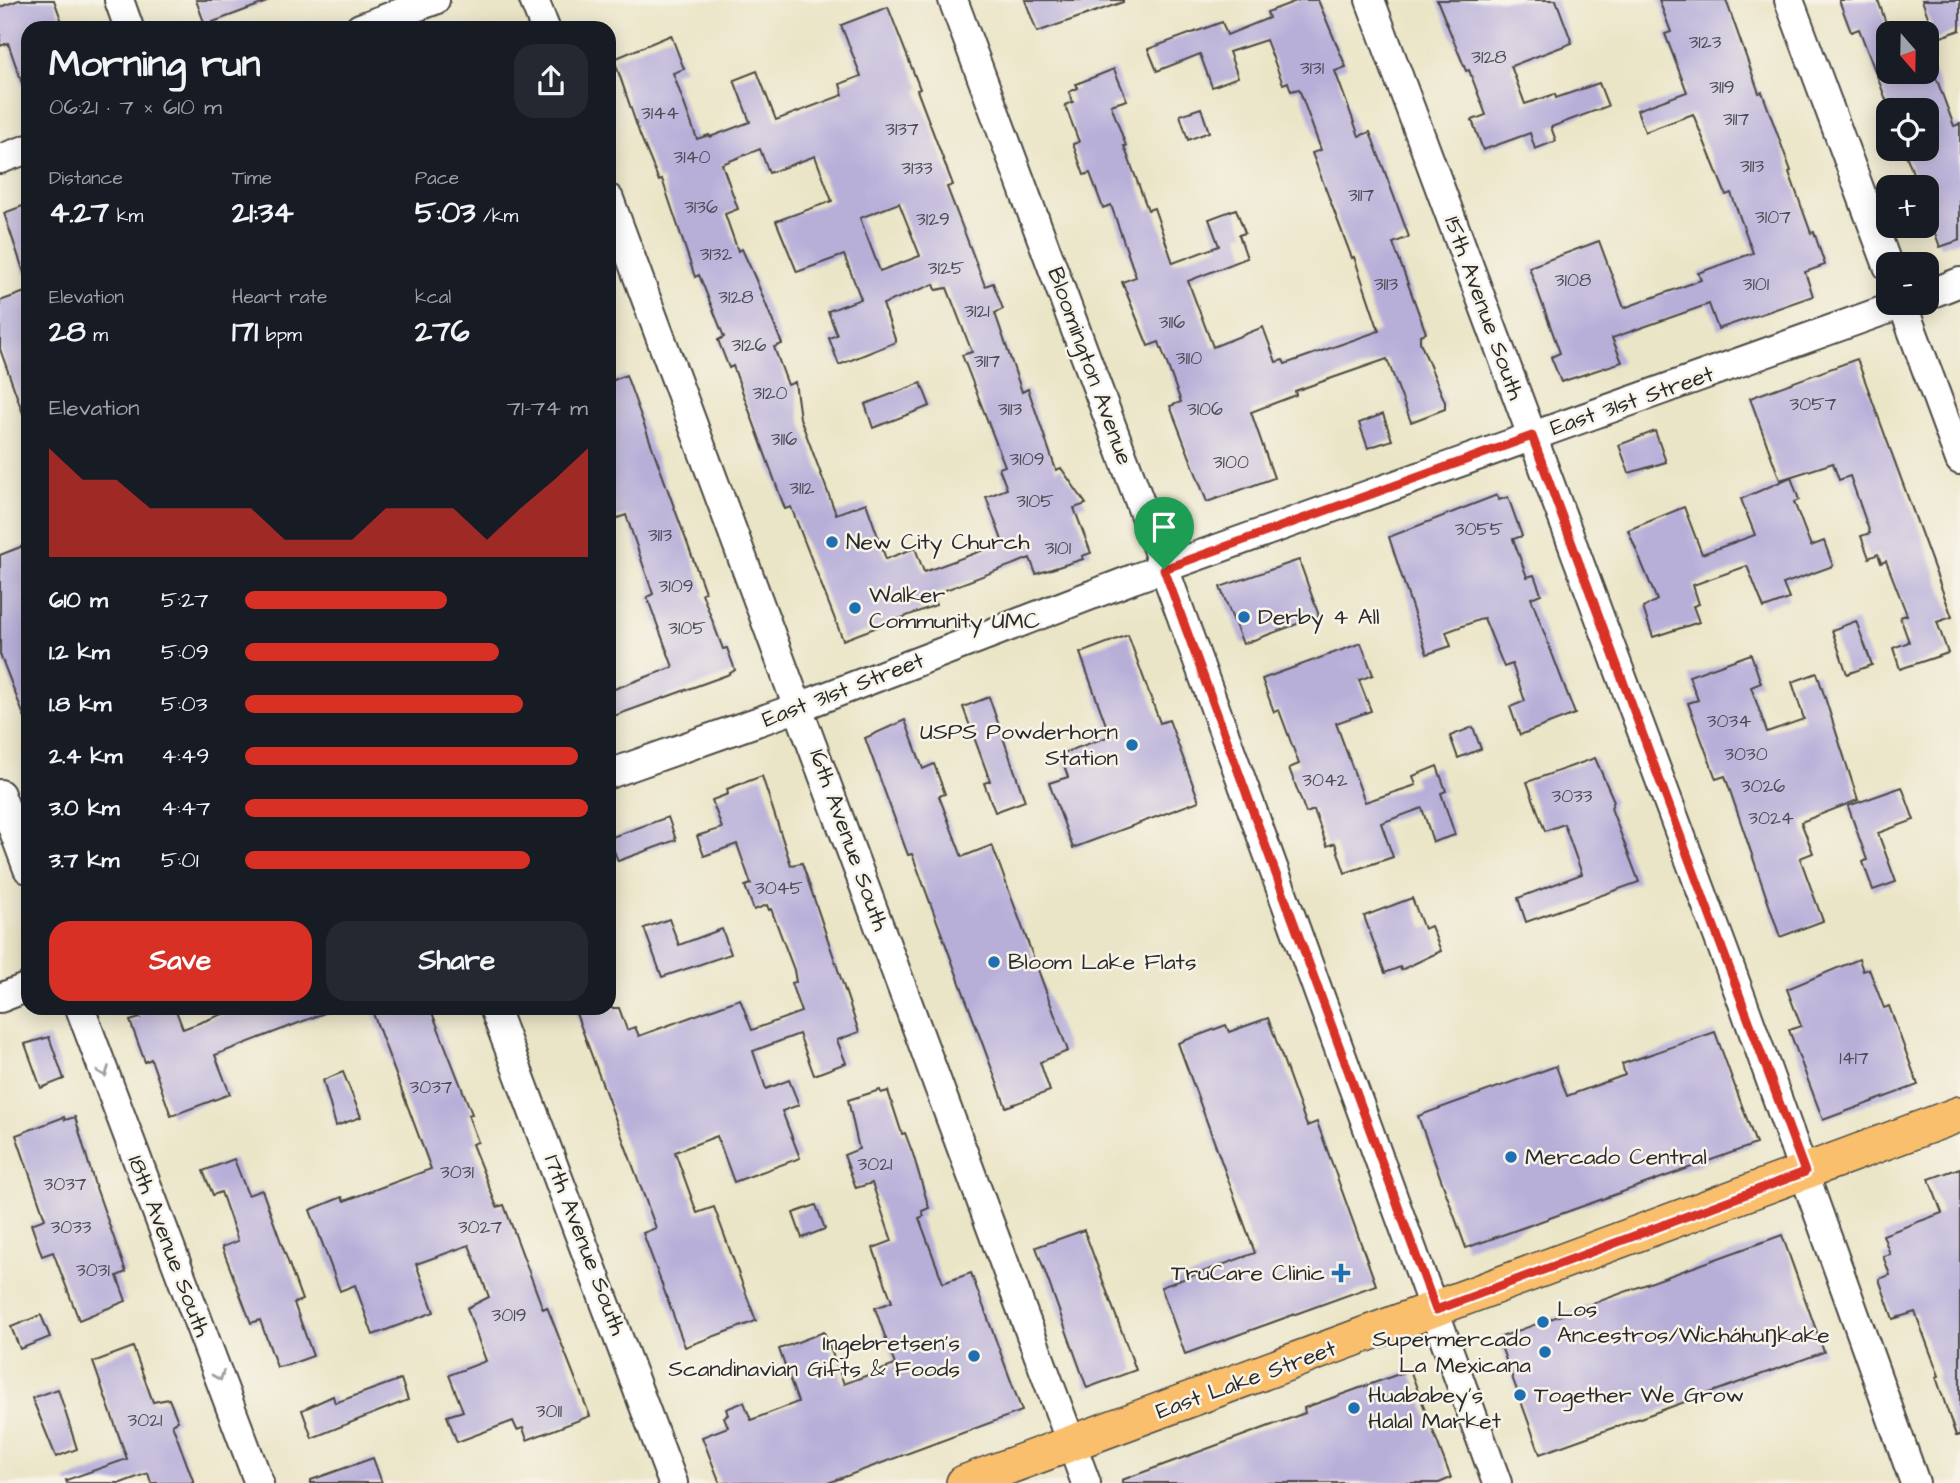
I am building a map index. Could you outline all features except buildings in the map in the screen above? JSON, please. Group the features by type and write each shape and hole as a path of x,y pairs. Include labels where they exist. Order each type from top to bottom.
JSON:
{"main road":[{"name":"East Lake Street","path":"964,1483 1960,1114"}],"street":[{"path":"119,0 126,21"},
{"path":"379,21 435,0"},
{"path":"534,0 542,21"},
{"name":"Bloomington Avenue","path":"953,0 1436,1310 1497,1483"},
{"name":"15th Avenue South","path":"1370,0 1805,1172 1914,1483"},
{"path":"1788,0 1883,252"},
{"path":"0,159 21,152"},
{"name":"16th Avenue South","path":"616,218 1086,1483"},
{"path":"1939,290 1960,282"},
{"name":"East 31st Street","path":"616,772 799,707 1164,569 1876,313"},
{"path":"1907,315 1960,460"},
{"path":"0,794 21,850"},
{"path":"0,998 21,990"},
{"name":"18th Avenue South","path":"83,1015 259,1483"},
{"name":"17th Avenue South","path":"497,1015 673,1483"}],"place":[{"name":"New City Church","path":"832,542"},
{"name":"Walker Community UMC","path":"855,608"},
{"name":"Derby 4 All","path":"1244,617"},
{"name":"USPS Powderhorn Station","path":"1132,745"},
{"name":"Bloom Lake Flats","path":"994,962"},
{"name":"Mercado Central","path":"1511,1157"},
{"name":"TruCare Clinic","path":"1341,1273"},
{"name":"Los Ancestros/Wicháhuŋkake","path":"1543,1322"},
{"name":"Supermercado La Mexicana","path":"1545,1352"},
{"name":"Ingebretsen's Scandinavian Gifts & Foods","path":"974,1356"},
{"name":"Together We Grow","path":"1520,1395"},
{"name":"Huababey's Halal Market","path":"1354,1408"}],"route":[{"path":"1532,436 1805,1172 1436,1310 1164,569 1532,436"}]}
